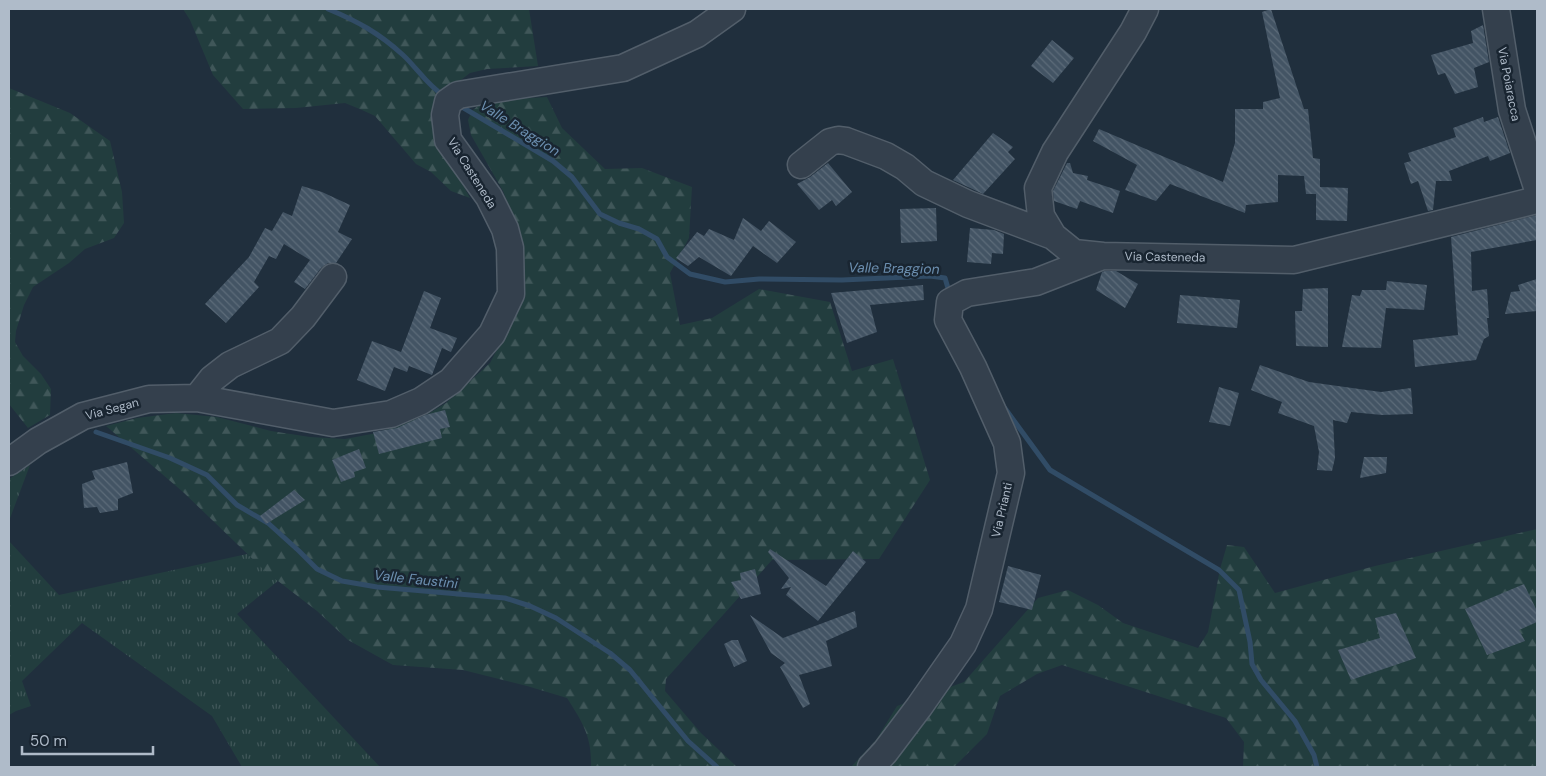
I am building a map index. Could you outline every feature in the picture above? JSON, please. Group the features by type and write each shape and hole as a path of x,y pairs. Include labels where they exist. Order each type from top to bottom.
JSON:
{"street":[{"name":"Via Casteneda","path":"197,398 333,423 391,414 421,401 450,381 492,334 511,294 511,285 510,248 505,229 489,197 448,140 445,114 448,102 458,95 623,68 697,34 732,9"},
{"name":"Via Casteneda","path":"1145,9 1133,32 1055,152 1038,188 1041,216 1053,236 1074,253 1103,256 1294,260 1537,200"},
{"name":"Via Poiaracca","path":"1496,9 1512,110 1537,187"},
{"path":"801,165 830,142 846,141 886,156 905,167 924,183 968,204 1053,236"},
{"name":"Via Prianti","path":"871,767 885,752 919,707 963,644 978,609 1011,473 1007,443 948,320 950,302 967,293 1036,282 1103,256"},
{"path":"197,398 212,379 230,365 280,341 303,317 333,277"},
{"name":"Via Segan","path":"9,462 38,441 84,416 149,399 197,398"}],"green space":[{"path":"183,9 529,9 538,66 487,69 470,73 448,90 441,145 470,198 451,191 431,172 416,164 375,116 345,103 296,108 243,109 213,75 190,20"},
{"path":"9,88 70,113 110,141 122,192 124,223 114,238 85,249 69,263 33,287 24,305 16,331 15,342 23,356 41,374 51,389 50,415 28,428 9,404"},
{"path":"547,97 562,128 605,169 642,168 692,187 689,238 670,273 680,325 712,318 759,289 830,302 852,371 893,359 930,480 879,559 772,560 666,679 665,691 701,733 737,767 591,767 588,739 578,715 567,698 463,670 393,665 348,640 317,611 265,571 183,492 106,426 137,418 176,413 217,417 271,431 310,437 345,439 377,433 428,414 446,403 490,363 508,328 515,221 503,191 471,135 468,120 472,111 482,102"},
{"path":"30,465 9,521 9,479"},
{"path":"1537,529 1537,767 1243,767 1244,742 1226,718 1062,665 1037,674 1000,696 987,734 954,767 851,767 876,740 897,706 964,682 1038,598 1068,590 1098,605 1123,623 1198,648 1208,632 1220,569 1227,545 1244,547 1275,593 1375,566"},
{"path":"9,541 59,595 247,554 278,581 237,614 380,767 242,767 212,716 82,623 22,681 31,706 9,715"}],"building":[{"path":"1271,9 1304,109 1308,109 1313,158 1320,159 1320,187 1348,188 1347,221 1316,220 1316,194 1306,194 1304,176 1278,175 1278,202 1246,205 1245,213 1170,184 1156,201 1125,190 1137,165 1093,141 1099,129 1223,182 1235,143 1235,109 1263,109 1263,102 1280,98 1262,12"},
{"path":"1483,25 1489,62 1474,68 1478,87 1455,94 1445,73 1438,75 1431,55 1473,43 1471,31"},
{"path":"1052,40 1074,58 1053,83 1031,66"},
{"path":"1483,117 1484,122 1498,117 1510,153 1490,161 1488,156 1449,171 1452,181 1436,181 1433,210 1428,211 1418,181 1411,184 1404,163 1411,161 1408,153 1456,137 1453,128"},
{"path":"993,133 1013,147 1008,152 1015,159 983,194 953,180"},
{"path":"828,163 852,192 836,206 832,200 819,210 797,184"},
{"path":"1067,163 1070,163 1073,173 1088,176 1087,180 1120,191 1113,213 1080,201 1077,209 1054,201 1053,191"},
{"path":"302,186 322,192 350,205 338,232 352,239 336,263 328,263 321,268 305,289 294,282 310,260 284,244 276,259 269,256 254,282 259,287 226,323 205,304 249,257 265,228 272,231 283,212 292,216"},
{"path":"936,208 937,241 901,243 900,209"},
{"path":"1537,215 1537,240 1471,252 1472,291 1487,289 1489,318 1487,318 1489,336 1484,339 1476,360 1415,367 1413,340 1458,335 1451,237"},
{"path":"743,218 761,231 769,221 796,242 777,263 753,246 731,276 699,257 688,266 676,258 697,232 704,236 709,229 734,240"},
{"path":"970,228 994,230 1004,234 1003,254 992,253 991,264 967,262"},
{"path":"1116,271 1138,284 1125,308 1096,290 1102,272"},
{"path":"1537,279 1537,311 1505,314 1511,292 1520,291 1518,285"},
{"path":"1387,281 1427,285 1424,310 1386,308 1381,348 1342,347 1352,295 1360,296 1362,290 1386,290"},
{"path":"923,285 924,300 870,305 877,332 847,343 831,293"},
{"path":"1328,288 1328,347 1296,346 1295,311 1302,311 1303,289"},
{"path":"424,291 441,298 430,328 457,338 451,352 442,348 432,375 409,366 407,372 394,367 385,391 357,380 372,341 401,352"},
{"path":"1180,295 1240,300 1237,328 1177,323"},
{"path":"1260,365 1309,382 1381,392 1411,388 1413,414 1382,415 1351,412 1347,423 1333,420 1335,458 1332,471 1317,470 1319,452 1314,426 1278,413 1282,402 1251,390"},
{"path":"1219,387 1239,393 1230,426 1209,422"},
{"path":"445,410 450,427 440,429 442,438 379,454 373,432 397,428 425,415"},
{"path":"359,449 366,468 354,472 355,477 341,482 332,460"},
{"path":"1364,457 1387,457 1386,473 1360,478"},
{"path":"127,462 133,493 118,499 118,510 100,513 97,507 84,508 82,484 95,479 92,471"},
{"path":"294,490 305,500 266,524 260,516"},
{"path":"770,549 826,586 853,551 866,562 818,621 786,595 791,587 781,589 789,578 768,552"},
{"path":"1008,566 1041,575 1032,610 999,602"},
{"path":"755,569 761,594 741,599 731,582 741,580 740,573"},
{"path":"1524,584 1537,611 1537,622 1519,630 1525,641 1487,655 1465,609"},
{"path":"855,611 857,627 826,641 832,666 799,675 810,704 803,708 780,667 785,663 771,653 750,615 783,638"},
{"path":"1396,613 1416,658 1351,680 1338,650 1380,638 1375,618"},
{"path":"732,640 738,640 747,661 734,667 724,644"}],"waterway":[{"name":"Valle Braggion","path":"328,9 349,18 385,40 403,55 432,87 444,96"},
{"name":"Valle Braggion","path":"457,104 553,161 572,177 600,214 619,223 639,229 657,239 667,257 690,274 725,282 759,279 842,280 930,276 945,278 950,295"},
{"name":"Valle Braggion","path":"1004,407 1050,470 1219,570 1239,590 1250,642 1252,664 1261,680 1295,721 1314,755 1317,767"},
{"name":"Valle Faustini","path":"96,432 170,458 207,475 237,505 268,523 317,569 342,581 377,587 505,598 530,606 556,618 610,653 630,670 688,741 717,767"}]}
